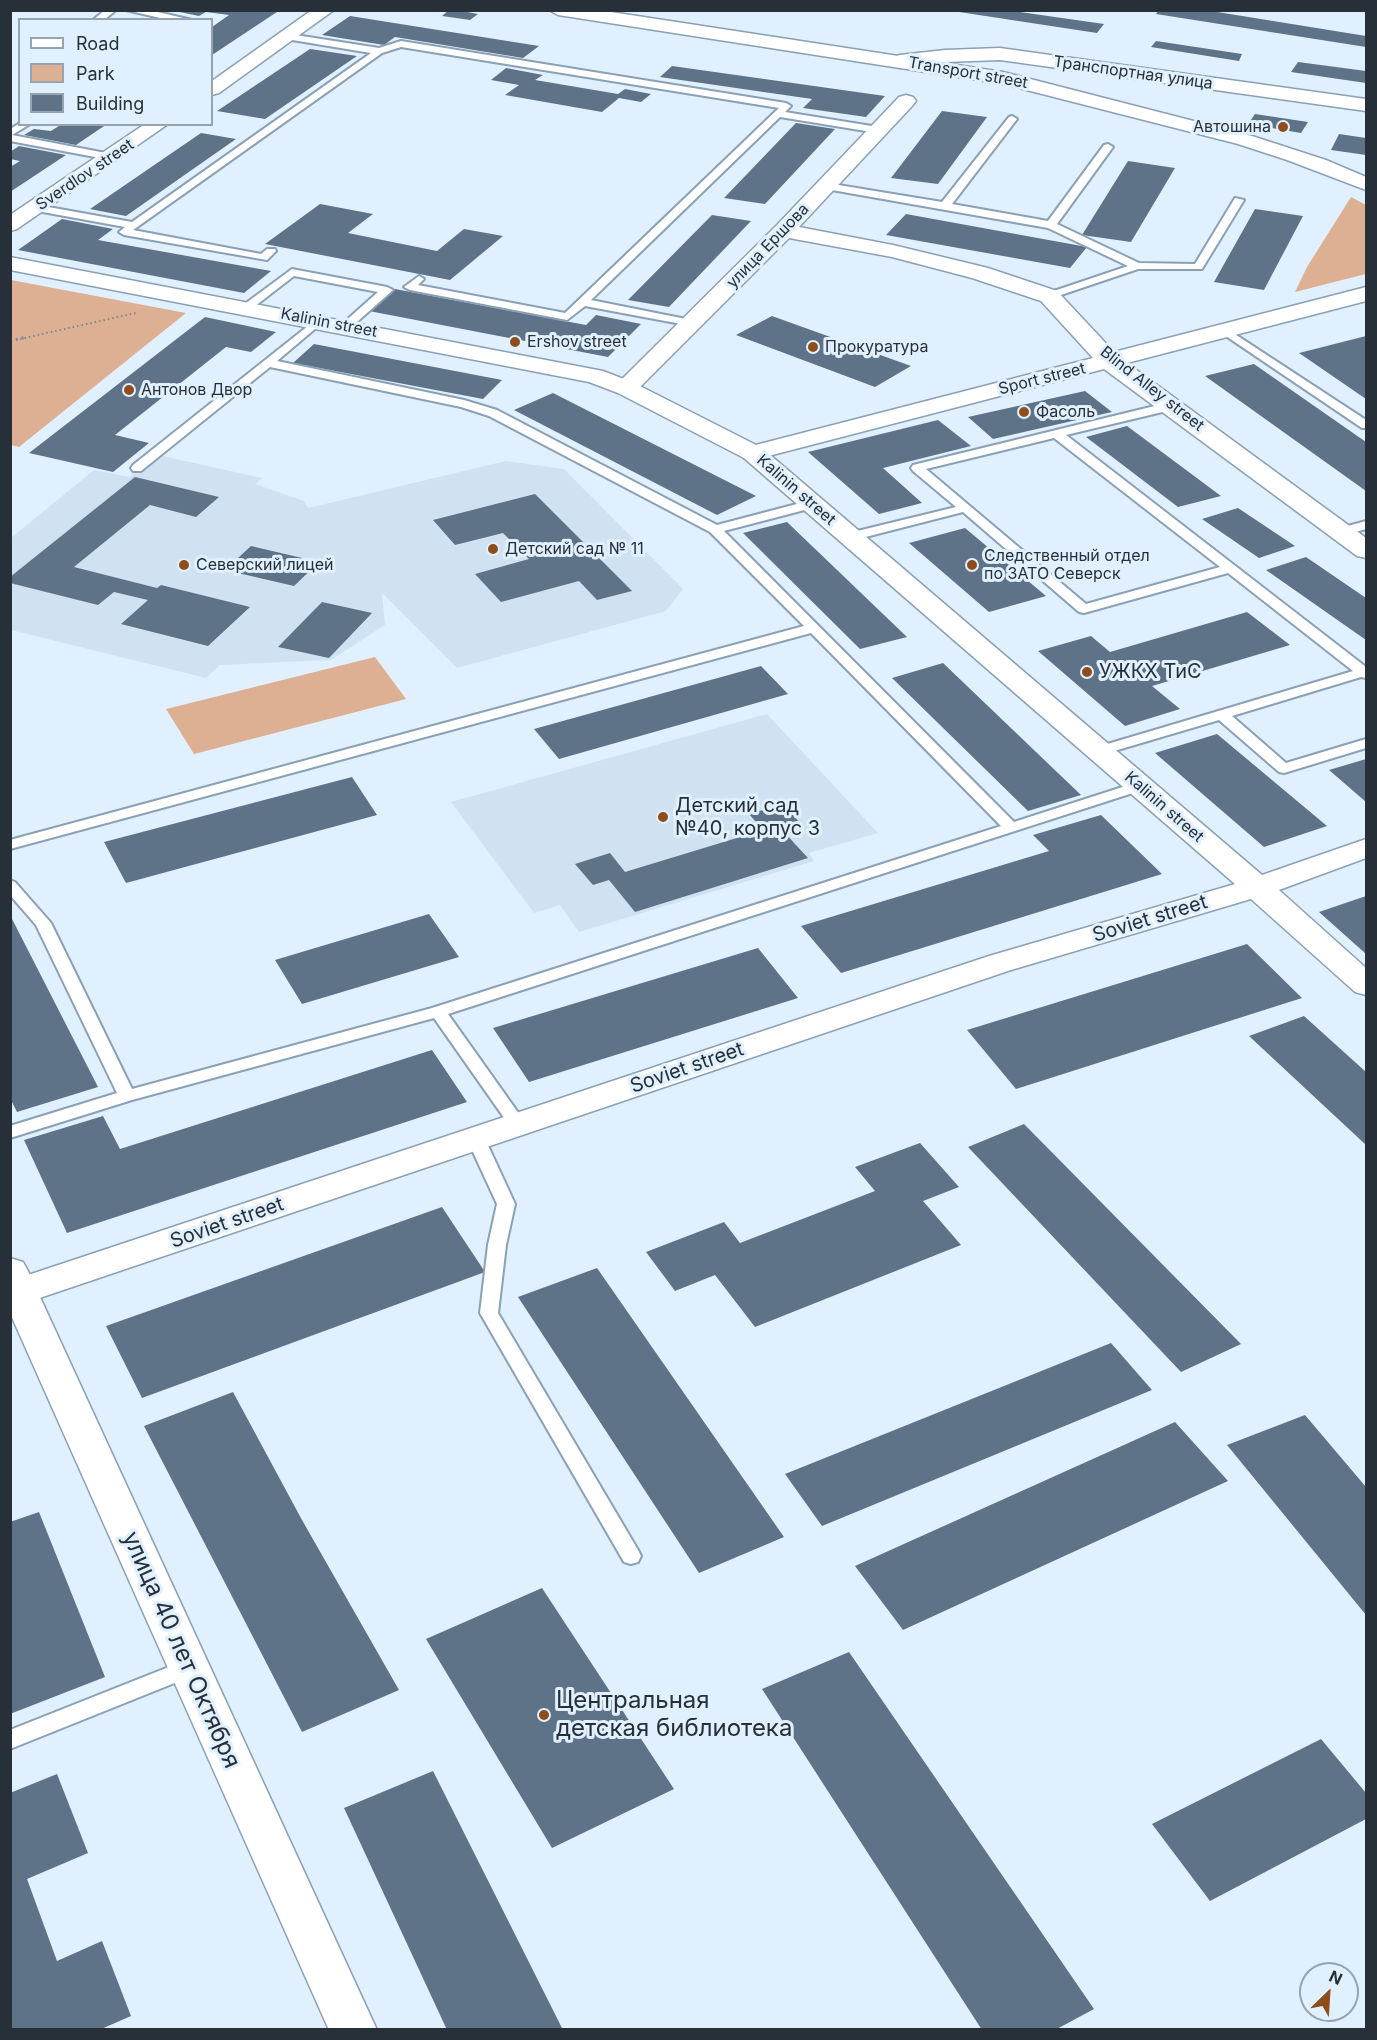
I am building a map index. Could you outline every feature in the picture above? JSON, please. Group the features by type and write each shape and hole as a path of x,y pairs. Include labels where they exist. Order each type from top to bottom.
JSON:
{"street":[{"path":"213,88 325,10"},
{"name":"Transport street","path":"558,10 900,61 1033,84 1261,144 1304,157 1366,184"},
{"name":"Транспортная улица","path":"900,61 945,56 1000,54 1366,105"},
{"name":"улица Ершова","path":"626,388 784,231 906,102"},
{"name":"Sverdlov street","path":"10,225 156,126"},
{"name":"Blind Alley street","path":"784,231 893,251 980,273 1049,296 1110,362 1366,550"},
{"name":"Kalinin street","path":"10,263 595,376 626,388 753,453 1257,887 1366,986"},
{"name":"Sport street","path":"753,453 1366,294"},
{"name":"Soviet street","path":"14,1286 476,1139 1000,963 1257,887 1366,848"},
{"name":"улица 40 лет Октября","path":"14,1286 353,2030"}],"lane":[{"path":"130,10 176,18"},
{"path":"289,36 379,51"},
{"path":"271,251 263,258 124,232 379,51 401,44 786,106 567,317 410,287 419,279"},
{"path":"778,114 878,130"},
{"path":"945,206 1012,119"},
{"path":"10,136 22,126"},
{"path":"10,136 111,157"},
{"path":"1051,225 1108,147"},
{"path":"826,186 1051,225 1137,266"},
{"path":"1049,296 1137,266 1198,267 1239,200"},
{"path":"36,208 133,225"},
{"path":"246,308 292,272 387,290 345,327"},
{"path":"583,302 692,323"},
{"path":"137,468 318,321"},
{"path":"1224,330 1366,425"},
{"path":"268,363 464,404 493,413 715,529 1011,827"},
{"path":"1170,406 918,468 1084,609 1229,569"},
{"path":"1055,434 1366,672"},
{"path":"715,529 812,504"},
{"path":"850,537 965,508"},
{"path":"1342,532 1366,525"},
{"path":"10,845 814,628"},
{"path":"1099,751 1366,672"},
{"path":"1221,714 1284,769 1366,743"},
{"path":"10,1132 127,1096 438,1012 1140,786"},
{"path":"10,885 43,923 127,1096"},
{"path":"438,1012 518,1125"},
{"path":"476,1139 506,1204 497,1245 489,1313 631,1556"},
{"path":"10,1740 189,1668"}],"path":[{"path":"10,341 137,313"}],"shaded area":[{"path":"158,455 262,478 255,484 304,501 308,508 506,461 564,469 683,589 666,611 457,668 382,593 385,625 331,660 220,665 206,678 11,630 11,538 94,470 129,477"},
{"name":"Детский сад №40, корпус 3","path":"767,714 878,833 809,853 814,861 579,932 560,905 534,913 451,802"}],"green space":[{"path":"1351,197 1366,205 1366,274 1295,292 1307,267"},
{"path":"10,280 186,313 19,447 11,445"},
{"path":"375,657 406,699 194,754 166,709"}],"building":[{"path":"170,10 280,10 213,54 213,26 229,15 206,12 199,16"},
{"path":"449,10 478,14 470,20 442,16"},
{"path":"946,10 1006,10 1104,24 1097,33"},
{"path":"1159,10 1205,10 1366,36 1366,47 1156,14"},
{"path":"350,16 539,46 523,58 395,37 384,45 322,35"},
{"path":"1156,41 1242,54 1239,61 1151,47"},
{"path":"310,49 357,56 265,119 217,111"},
{"path":"1298,62 1366,71 1366,83 1291,72"},
{"path":"672,66 885,96 866,117 803,108 812,99 660,77"},
{"path":"506,68 543,75 535,80 618,94 625,89 651,94 641,102 619,98 602,112 505,95 519,85 491,80"},
{"path":"942,111 987,117 938,184 891,178"},
{"path":"1255,114 1308,122 1301,133 1248,124"},
{"path":"796,123 835,129 765,204 724,198"},
{"path":"59,126 104,126 76,145 24,135 34,129 51,131"},
{"path":"201,133 236,139 126,216 90,209"},
{"path":"1339,134 1366,138 1366,155 1331,150"},
{"path":"19,146 66,155 10,192 10,167 20,161 10,159 10,152"},
{"path":"1128,161 1175,168 1131,242 1082,235"},
{"path":"320,204 373,214 348,233 437,251 464,229 503,236 450,280 265,244"},
{"path":"1255,209 1303,216 1264,290 1214,282"},
{"path":"906,214 1087,247 1070,268 886,235"},
{"path":"712,215 751,221 669,307 628,300"},
{"path":"62,219 113,229 98,240 271,271 244,293 18,250"},
{"path":"395,289 586,325 596,315 641,324 608,357 369,311"},
{"path":"772,316 911,366 875,387 736,335"},
{"path":"205,317 276,332 251,352 226,347 115,435 149,443 113,472 29,453"},
{"path":"1366,336 1366,399 1299,353"},
{"path":"314,344 502,380 483,399 293,363"},
{"path":"1254,364 1366,442 1366,491 1205,376"},
{"path":"1085,391 1112,412 993,439 968,417"},
{"path":"553,393 756,496 717,515 514,410"},
{"path":"938,420 971,446 883,468 922,503 879,514 808,452"},
{"path":"1127,426 1221,496 1178,507 1086,437"},
{"path":"135,477 219,497 196,517 150,505 74,567 157,588 161,585 250,607 208,646 121,624 148,600 114,592 98,605 10,583 10,577"},
{"path":"535,494 632,591 597,600 579,581 501,602 475,574 529,559 503,533 455,545 433,520"},
{"path":"1238,508 1295,546 1259,558 1202,519"},
{"path":"787,522 907,637 860,649 743,533"},
{"path":"965,528 1046,596 989,612 909,543"},
{"path":"251,546 319,562 294,586 225,570"},
{"path":"1306,557 1366,598 1366,640 1266,570"},
{"path":"322,602 372,613 329,658 278,647"},
{"path":"1247,612 1290,645 1152,686 1180,709 1125,726 1038,651 1091,636 1110,652"},
{"path":"943,663 1081,795 1028,811 892,678"},
{"path":"761,666 788,694 559,759 534,729"},
{"path":"1217,734 1327,826 1264,847 1155,753"},
{"path":"1366,759 1366,802 1329,770"},
{"path":"352,777 377,815 126,883 104,842"},
{"path":"783,804 802,825 783,831 808,858 635,912 609,880 593,885 575,864 610,853 625,872 763,830 749,814"},
{"path":"1101,815 1162,874 841,973 801,926 1049,851 1033,835"},
{"path":"1366,896 1366,954 1319,912"},
{"path":"429,914 459,957 302,1004 275,960"},
{"path":"10,915 98,1087 17,1112 10,1098"},
{"path":"1247,944 1302,998 1016,1089 967,1030"},
{"path":"758,948 798,998 529,1082 493,1028"},
{"path":"1304,1016 1366,1072 1366,1145 1249,1036"},
{"path":"432,1050 467,1102 67,1233 24,1140 103,1116 120,1149"},
{"path":"1024,1124 1241,1344 1181,1372 968,1147"},
{"path":"920,1143 959,1187 923,1201 961,1245 755,1327 715,1275 675,1291 646,1252 724,1222 740,1243 875,1191 855,1167"},
{"path":"442,1207 485,1272 142,1398 106,1326"},
{"path":"597,1268 784,1537 699,1573 518,1297"},
{"path":"1111,1343 1152,1390 822,1526 785,1474"},
{"path":"233,1392 302,1520 399,1690 302,1732 144,1426"},
{"path":"1305,1415 1366,1487 1366,1615 1227,1445"},
{"path":"1175,1422 1228,1481 903,1630 855,1566"},
{"path":"39,1512 105,1677 10,1714 10,1522"},
{"path":"542,1588 674,1789 552,1848 426,1639"},
{"path":"849,1652 1094,2009 1055,2030 982,2030 762,1689"},
{"path":"1321,1739 1366,1793 1366,1819 1210,1901 1152,1824"},
{"path":"433,1771 563,2030 447,2030 344,1808"},
{"path":"57,1774 88,1853 27,1879 57,1961 102,1941 131,2016 99,2030 10,2030 10,1793"}],"place":[{"name":"Автошина","path":"1283,127"},
{"name":"Ershov street","path":"515,342"},
{"name":"Прокуратура","path":"813,347"},
{"name":"Антонов Двор","path":"129,390"},
{"name":"Фасоль","path":"1024,412"},
{"name":"Детский сад № 11","path":"493,549"},
{"name":"Северский лицей","path":"184,565"},
{"name":"Следственный отдел по ЗАТО Северск","path":"972,565"},
{"name":"УЖКХ ТиС","path":"1087,672"},
{"name":"Детский сад №40, корпус 3","path":"663,817"},
{"name":"Центральная детская библиотека","path":"544,1715"}]}
